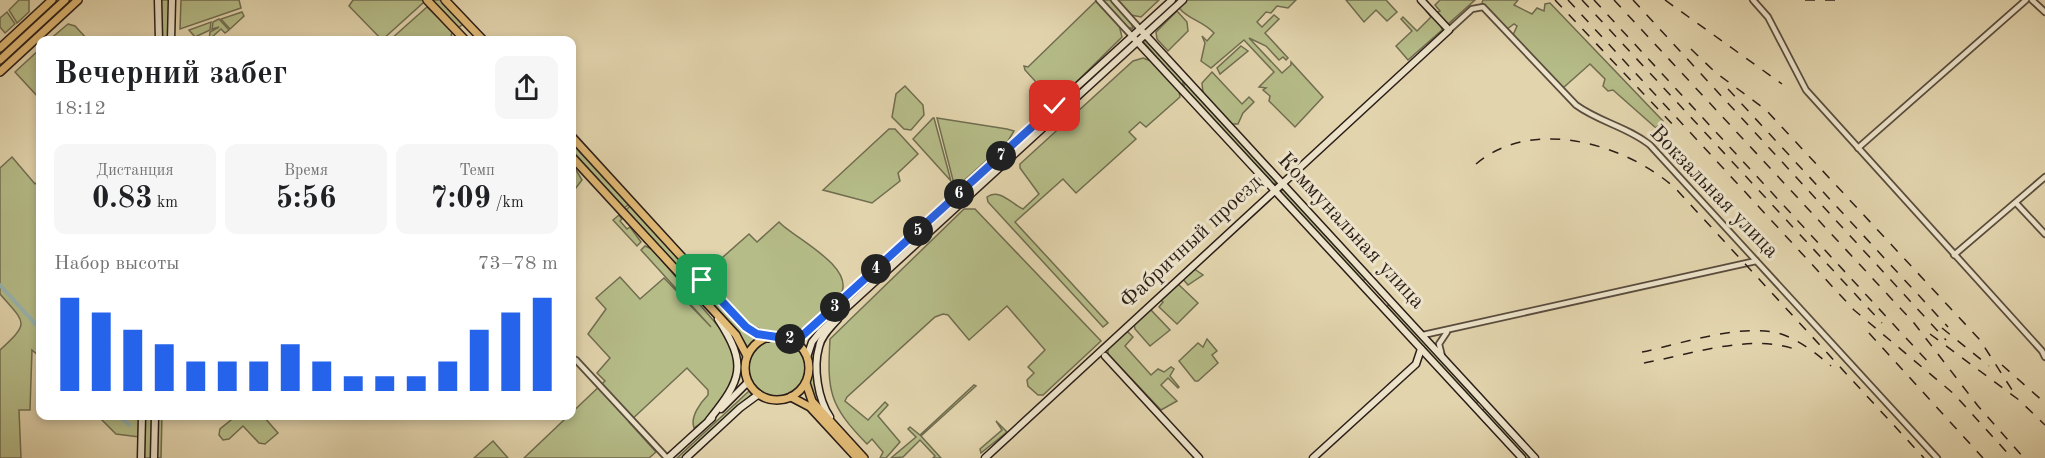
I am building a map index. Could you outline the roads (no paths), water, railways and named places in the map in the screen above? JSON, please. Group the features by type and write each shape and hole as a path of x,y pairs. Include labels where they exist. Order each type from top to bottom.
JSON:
{"main road":[{"path":"0,48 52,0"},
{"path":"0,60 65,0"},
{"path":"39,36 78,0"},
{"path":"158,0 159,36"},
{"path":"171,36 172,0"},
{"path":"427,0 461,36"},
{"path":"446,0 479,36"},
{"path":"791,339 812,328 1172,0"},
{"path":"807,357 812,342 820,332 1183,0"},
{"path":"1421,0 1449,30"},
{"name":"Коммунальная улица","path":"1140,29 1535,458"},
{"name":"Фабричный проезд","path":"985,458 1449,30"},
{"name":"Коммунальная улица","path":"1132,36 1522,458"},
{"path":"0,72 36,39"},
{"path":"576,141 746,327 768,338"},
{"path":"576,161 740,340 747,356"},
{"path":"960,193 965,199"},
{"path":"1376,301 1383,300 1384,294"},
{"path":"705,302 733,344 737,366 733,389 709,420"},
{"path":"836,428 819,395 819,347 851,303"},
{"path":"1385,310 1388,303 1393,303"},
{"path":"777,336 791,339 801,347 807,357 809,372 806,382 791,397 771,400 759,394 748,382 745,371 747,356 756,344 768,338 777,336"},
{"path":"1313,458 1416,364 1420,359 1421,349"},
{"path":"1105,356 1199,458"},
{"path":"1416,364 1424,362 1435,364"},
{"path":"667,458 748,382"},
{"path":"806,382 812,401 864,458"},
{"path":"686,458 740,408 759,394"},
{"path":"791,397 810,408 857,458"},
{"path":"1477,409 1484,402"},
{"path":"141,458 142,420"},
{"path":"154,458 155,420"},
{"path":"1514,449 1514,458"}],"street":[{"path":"1099,0 1132,36"},
{"path":"1114,0 1140,29"},
{"path":"1753,0 1768,16 1806,90 2045,357"},
{"path":"1858,148 2026,0"},
{"path":"2032,0 2045,12"},
{"name":"Вокзальная улица","path":"1449,30 1476,7 1486,10 1576,105 1593,117 1634,134 1650,145 1937,458"},
{"path":"1954,255 2045,177"},
{"path":"2016,203 2045,234"},
{"path":"1423,335 1756,261"},
{"path":"1442,356 1440,339 1448,330"},
{"path":"576,360 667,458"}],"waterway":[{"path":"0,285 36,325"},
{"path":"124,420 129,425"}],"railway":[{"path":"1555,0 1675,127"},
{"path":"1568,0 1854,310 1954,394 2012,458"},
{"path":"1582,0 1882,323"},
{"path":"1594,0 1930,364"},
{"path":"1614,0 1914,323 1978,406 2024,458"},
{"path":"1633,0 1946,340"},
{"path":"1665,0 1782,84"},
{"path":"1805,0 1845,0"},
{"path":"1691,49 1715,72 1766,110 1980,340 2014,393"},
{"path":"1728,89 1948,327"},
{"path":"1476,164 1499,149 1524,141 1551,139 1579,142 1606,149 1632,159 1656,173 1676,189 1924,458"},
{"path":"1942,328 1989,366"},
{"path":"1642,352 1713,335 1769,331 1797,341 1831,366"},
{"path":"1869,333 1983,458"},
{"path":"1930,334 2019,400 2045,425"},
{"path":"1644,363 1702,350 1743,344 1782,346 1800,351"},
{"path":"2002,365 2045,403"}]}
